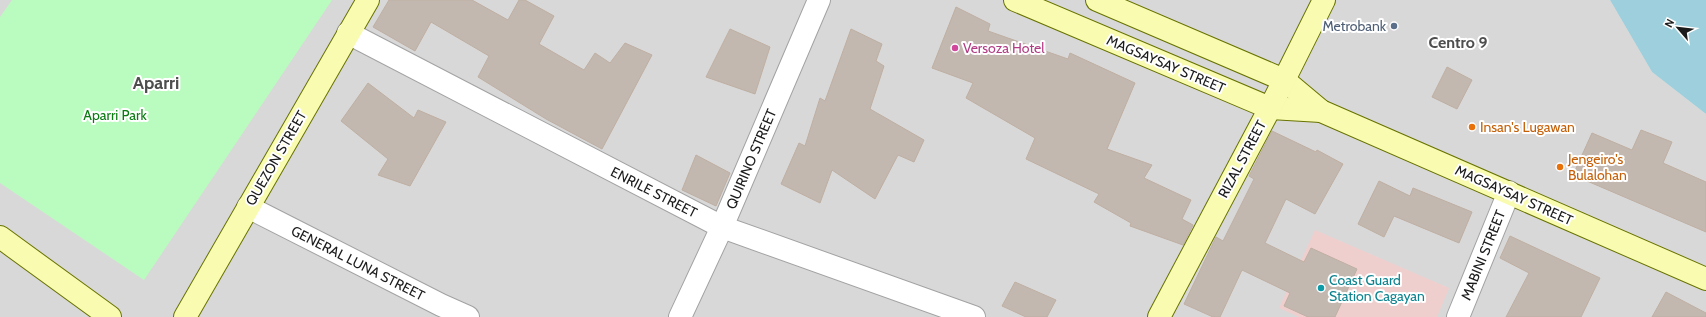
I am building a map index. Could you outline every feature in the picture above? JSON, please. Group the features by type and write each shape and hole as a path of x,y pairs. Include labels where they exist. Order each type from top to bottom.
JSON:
{"street":[{"name":"QUEZON STREET","path":"185,317 368,0"},
{"name":"QUIRINO STREET","path":"680,317 722,228 819,0"},
{"name":"MAGSAYSAY STREET","path":"1015,0 1270,108 1321,111"},
{"name":"MAGSAYSAY STREET","path":"1098,0 1284,80 1321,111 1706,279"},
{"name":"RIZAL STREET","path":"1159,317 1270,108 1324,0"},
{"name":"ENRILE STREET","path":"348,33 722,228 974,317"},
{"name":"MABINI STREET","path":"1458,317 1508,192"},
{"name":"GENERAL LUNA STREET","path":"248,207 441,305 468,317"},
{"path":"0,237 110,317"}],"shaded area":[{"path":"0,0 1610,0 1652,72 1706,114 1706,317 0,317"},
{"path":"1315,230 1449,288 1437,317 1299,317 1279,308"}],"green space":[{"name":"Aparri Park","path":"12,0 332,0 144,280 0,183 0,17"}],"water":[{"path":"1610,0 1706,0 1706,114 1652,72"}],"building":[{"path":"389,0 472,0 508,20 519,0 525,0 554,16 539,44 584,70 595,53 610,63 625,43 652,55 602,149 546,119 478,77 489,56 431,22 415,51 373,27"},
{"path":"956,7 990,24 988,31 1068,59 1070,53 1135,83 1107,149 1152,165 1144,178 1191,200 1182,219 1193,225 1183,245 1130,226 1131,223 1094,202 1099,194 1026,159 1035,138 966,98 973,83 932,68"},
{"path":"730,29 770,47 755,94 706,77"},
{"path":"851,29 882,44 876,61 884,66 870,109 924,140 914,162 898,155 875,199 832,170 820,203 781,184 799,143 805,146 820,98 825,101"},
{"path":"1447,67 1472,80 1457,109 1432,97"},
{"path":"368,83 414,118 418,110 446,122 410,186 378,175 388,159 341,121"},
{"path":"1641,130 1672,142 1663,163 1706,182 1706,232 1573,175 1592,133 1632,150"},
{"path":"1272,131 1316,152 1317,150 1343,164 1315,214 1286,199 1265,243 1304,262 1311,248 1357,269 1335,317 1308,317 1284,306 1290,293 1242,270 1220,317 1213,317 1184,304 1216,237 1223,241 1254,179 1249,176"},
{"path":"696,155 730,173 716,206 682,190"},
{"path":"1379,181 1410,196 1413,188 1472,212 1459,243 1394,216 1384,237 1358,224"},
{"path":"1510,236 1600,278 1581,317 1506,317 1529,273 1500,258"},
{"path":"1015,282 1056,300 1047,317 1026,317 1002,306"},
{"path":"1666,292 1706,313 1706,317 1652,317"}],"place":[{"name":"Metrobank","path":"1394,26"},
{"name":"Versoza Hotel","path":"955,48"},
{"name":"Insan's Lugawan","path":"1472,127"},
{"name":"Jengeiro's Bulalohan","path":"1560,167"},
{"name":"Coast Guard Station Cagayan","path":"1321,288"}],"district":[{"name":"Centro 9","path":"1458,42"},
{"name":"Aparri","path":"156,83"}]}
